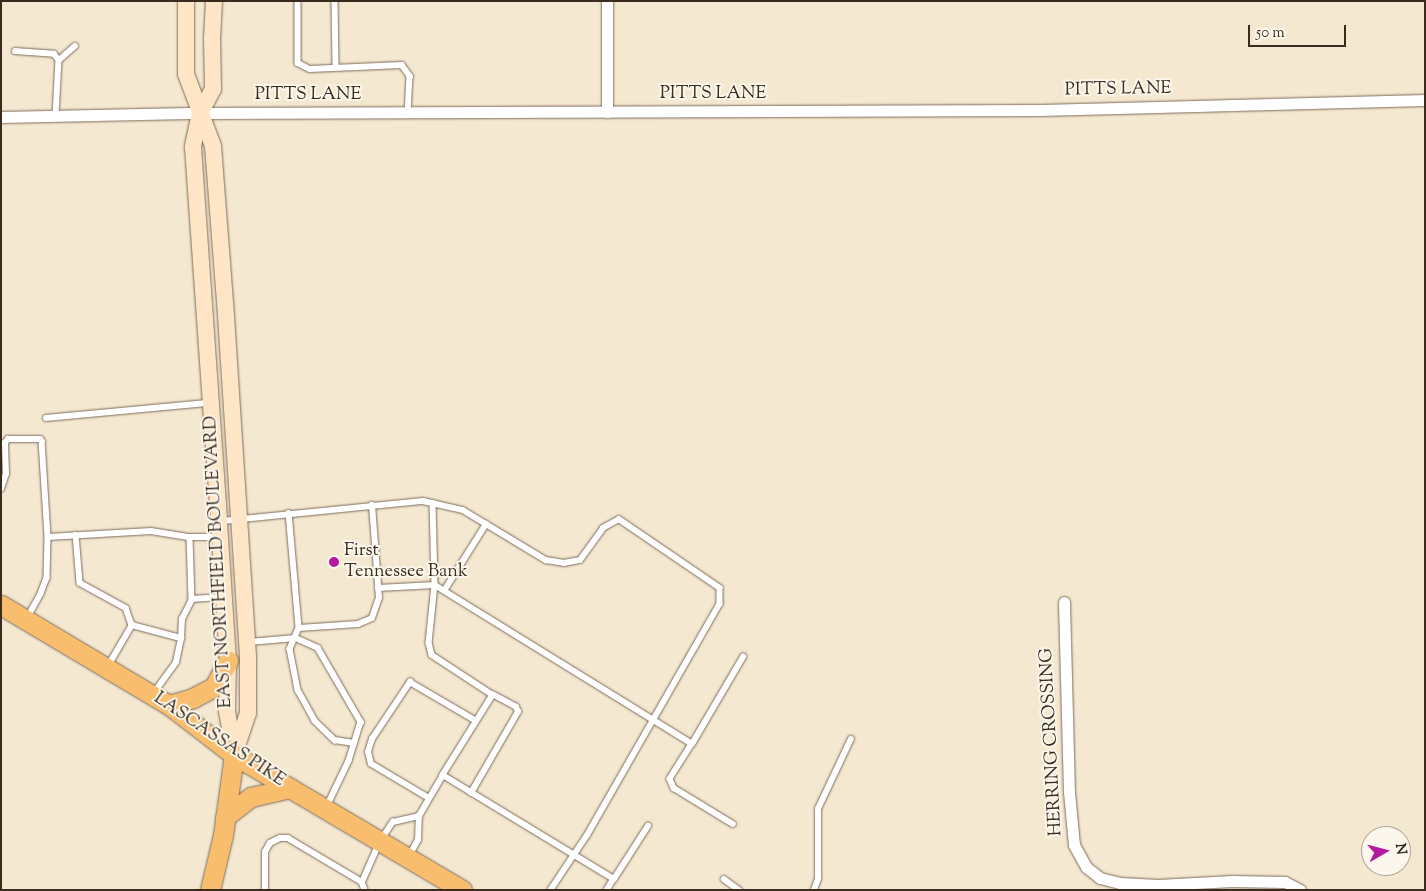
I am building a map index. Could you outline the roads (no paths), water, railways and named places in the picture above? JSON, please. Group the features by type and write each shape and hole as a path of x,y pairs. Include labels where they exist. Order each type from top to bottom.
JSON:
{"main road":[{"name":"EAST NORTHFIELD BOULEVARD","path":"186,1 186,74 213,146 247,642 248,713 234,755"},
{"name":"EAST NORTHFIELD BOULEVARD","path":"214,1 212,38 213,89 200,113 193,147 228,661 227,712 234,755"},
{"path":"206,317 226,316"},
{"name":"LASCASSAS PIKE","path":"1,605 169,705 234,755 327,808 462,890"},
{"path":"169,705 192,698 214,687 228,661"},
{"path":"213,889 234,755"},
{"path":"225,817 251,797 290,788"}],"street":[{"path":"607,1 607,112"},
{"name":"PITTS LANE","path":"1,117 200,113 1040,110 1425,100"},
{"name":"HERRING CROSSING","path":"1064,602 1069,792 1074,845 1086,867 1100,878 1120,883 1158,885 1232,881 1285,882 1300,890"}],"lane":[{"path":"298,1 298,63 310,69 402,64 410,76 408,112"},
{"path":"335,1 336,67"},
{"path":"59,60 75,46"},
{"path":"15,51 54,54 59,60 56,116"},
{"path":"46,418 211,403"},
{"path":"1,489 6,474 5,443 8,439 40,439 42,441 48,537 47,578 41,594 26,621"},
{"path":"48,537 151,531 190,537 220,529 238,519 423,501 463,510 546,560 564,563 580,560 603,528 619,519 720,588 720,604 574,855 551,890"},
{"path":"433,503 435,585 429,643 432,655 493,695 516,707 518,712 471,793"},
{"path":"298,628 358,624 372,618 379,598 372,506"},
{"path":"289,513 298,628 296,638 290,649 298,690 315,721 335,740 354,744"},
{"path":"444,591 486,524"},
{"path":"76,535 80,583 126,608 132,625"},
{"path":"152,695 176,662 182,638 182,619 192,599 190,537"},
{"path":"378,588 435,585 692,744"},
{"path":"192,599 224,597"},
{"path":"132,625 182,638"},
{"path":"106,668 132,625"},
{"path":"247,642 296,638 318,648 361,722 349,761 327,808"},
{"path":"733,824 674,788 670,779 743,657"},
{"path":"428,798 371,764 368,752 372,739 410,682 475,720"},
{"path":"408,858 418,840 418,816 475,720 493,695"},
{"path":"814,890 818,878 818,809 851,739"},
{"path":"443,776 614,879"},
{"path":"362,882 380,841 393,822 418,816"},
{"path":"607,890 648,826"},
{"path":"265,890 265,852 270,844 280,838 288,838 362,882 365,890"},
{"path":"724,880 740,890"}],"place":[{"name":"First Tennessee Bank","path":"334,562"}]}
